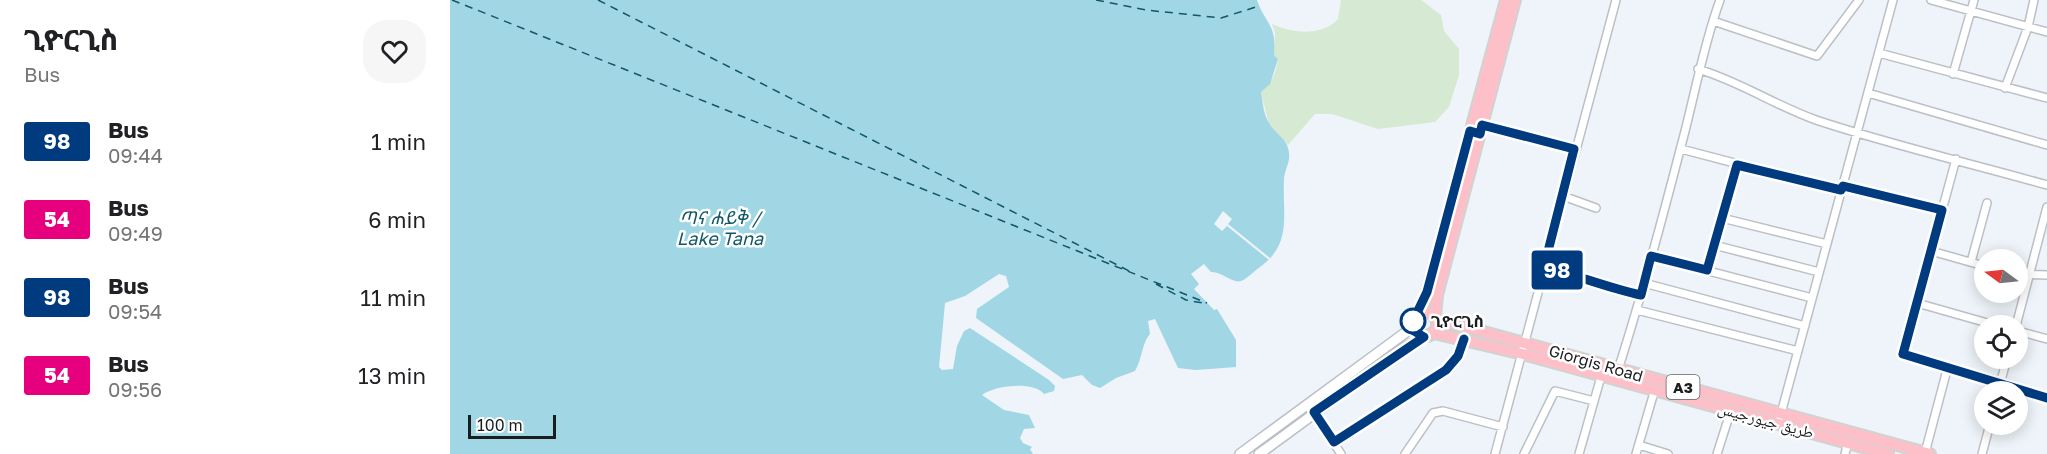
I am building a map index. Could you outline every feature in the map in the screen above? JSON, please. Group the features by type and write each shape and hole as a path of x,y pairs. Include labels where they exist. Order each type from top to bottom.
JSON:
{"highway":[{"path":"1442,257 1437,327 1429,335 1417,334 1413,327 1442,257 1477,130 1506,0"},
{"path":"1484,99 1515,0"},
{"name":"A3","path":"1419,314 1429,312 1436,318"},
{"name":"Giorgis Road","path":"1436,318 1524,348"},
{"name":"طريق جيورجيس","path":"1429,335 1524,348 1731,410 1779,418 1848,442 1873,447 1888,454"},
{"name":"Giorgis Road","path":"1617,374 1779,418 1873,447 1928,453"}],"main road":[{"path":"1240,454 1413,327"},
{"path":"1259,454 1314,412 1429,335"}],"street":[{"path":"1496,454 1574,149 1616,0"},
{"path":"1617,374 1681,149 1698,69 1720,0"},
{"path":"1713,21 1817,56 1858,0"},
{"path":"1779,418 1893,0"},
{"path":"1931,0 2047,32"},
{"path":"1953,74 1974,0"},
{"path":"2005,88 2028,27 2034,0"},
{"path":"1879,53 2047,99"},
{"path":"1698,69 1731,80 1799,114 2047,185"},
{"path":"1868,93 2047,146"},
{"path":"1477,130 1574,149"},
{"path":"1681,149 1737,165 1942,210"},
{"path":"1956,159 1903,354 1998,381"},
{"path":"1707,270 1737,165"},
{"path":"1563,196 1596,208"},
{"path":"1971,262 1987,203"},
{"path":"2019,315 2047,207"},
{"path":"1722,218 1827,244"},
{"path":"1714,245 1819,272"},
{"path":"1931,251 1974,263"},
{"path":"1651,256 1812,298"},
{"path":"1544,267 1583,276 1610,288 1641,295"},
{"path":"2029,274 2047,275"},
{"path":"1644,282 1804,326"},
{"path":"1917,303 1974,319"},
{"path":"1637,310 1798,351"},
{"path":"2028,334 2047,339"},
{"path":"1334,442 1446,370 1458,356 1464,339"},
{"path":"1928,453 1948,366"},
{"path":"1580,454 1603,370"},
{"path":"1636,454 1655,389"},
{"path":"1524,454 1554,390 1594,401"},
{"path":"2028,391 2047,398"},
{"path":"1308,404 1341,454"},
{"path":"1717,454 1731,410"},
{"path":"1405,454 1428,417 1434,413 1443,411 1503,427"},
{"path":"1982,454 1987,435"},
{"path":"1845,454 1848,442"},
{"path":"1639,445 1668,454"}],"green space":[{"path":"1341,0 1421,0 1441,15 1444,31 1459,49 1459,75 1449,107 1435,122 1378,129 1332,114 1315,114 1288,145 1269,125 1261,92 1273,77 1278,59 1274,55 1275,33 1272,24 1288,30 1306,32 1324,29 1338,19"}],"water":[{"name":"ጣና ሐይቅ / Lake Tana","path":"450,0 1257,0 1272,30 1274,55 1278,59 1270,84 1261,92 1263,108 1269,123 1287,144 1289,153 1284,179 1282,238 1270,258 1241,281 1234,281 1219,273 1211,272 1204,264 1191,274 1199,284 1194,289 1214,310 1217,309 1236,340 1236,367 1196,370 1178,368 1155,319 1148,321 1150,334 1135,371 1116,378 1100,388 1092,385 1082,375 1063,379 976,318 977,309 1009,287 1006,276 999,274 965,296 945,303 939,367 942,370 953,369 957,346 964,331 970,328 1049,380 1055,386 1054,391 1044,394 1032,387 1014,386 996,389 982,395 1004,410 1029,415 1035,428 1024,429 1020,438 1023,443 1032,447 1030,449 1033,454 450,454"}],"pier":[{"path":"1223,211 1232,219 1228,224 1270,258 1269,260 1227,226 1222,231 1214,224"}],"ferry route":[{"path":"452,0 1207,303"},
{"path":"598,0 1135,274"},
{"path":"1096,0 1146,10 1221,18 1259,6"},
{"path":"1156,284 1186,300 1203,303"}],"bus line":[{"name":"98","path":"1464,339 1458,356 1446,370 1334,442 1314,412 1404,348 1424,337 1414,331 1413,321 1419,314 1427,292 1470,131 1480,134 1482,125 1574,149 1544,267 1583,276 1610,288 1641,295 1651,256 1707,270 1737,165 1841,190 1843,186 1942,210 1903,354 2001,382 2047,398"}],"place":[{"name":"ጊዮርጊስ","path":"1413,321"}]}
